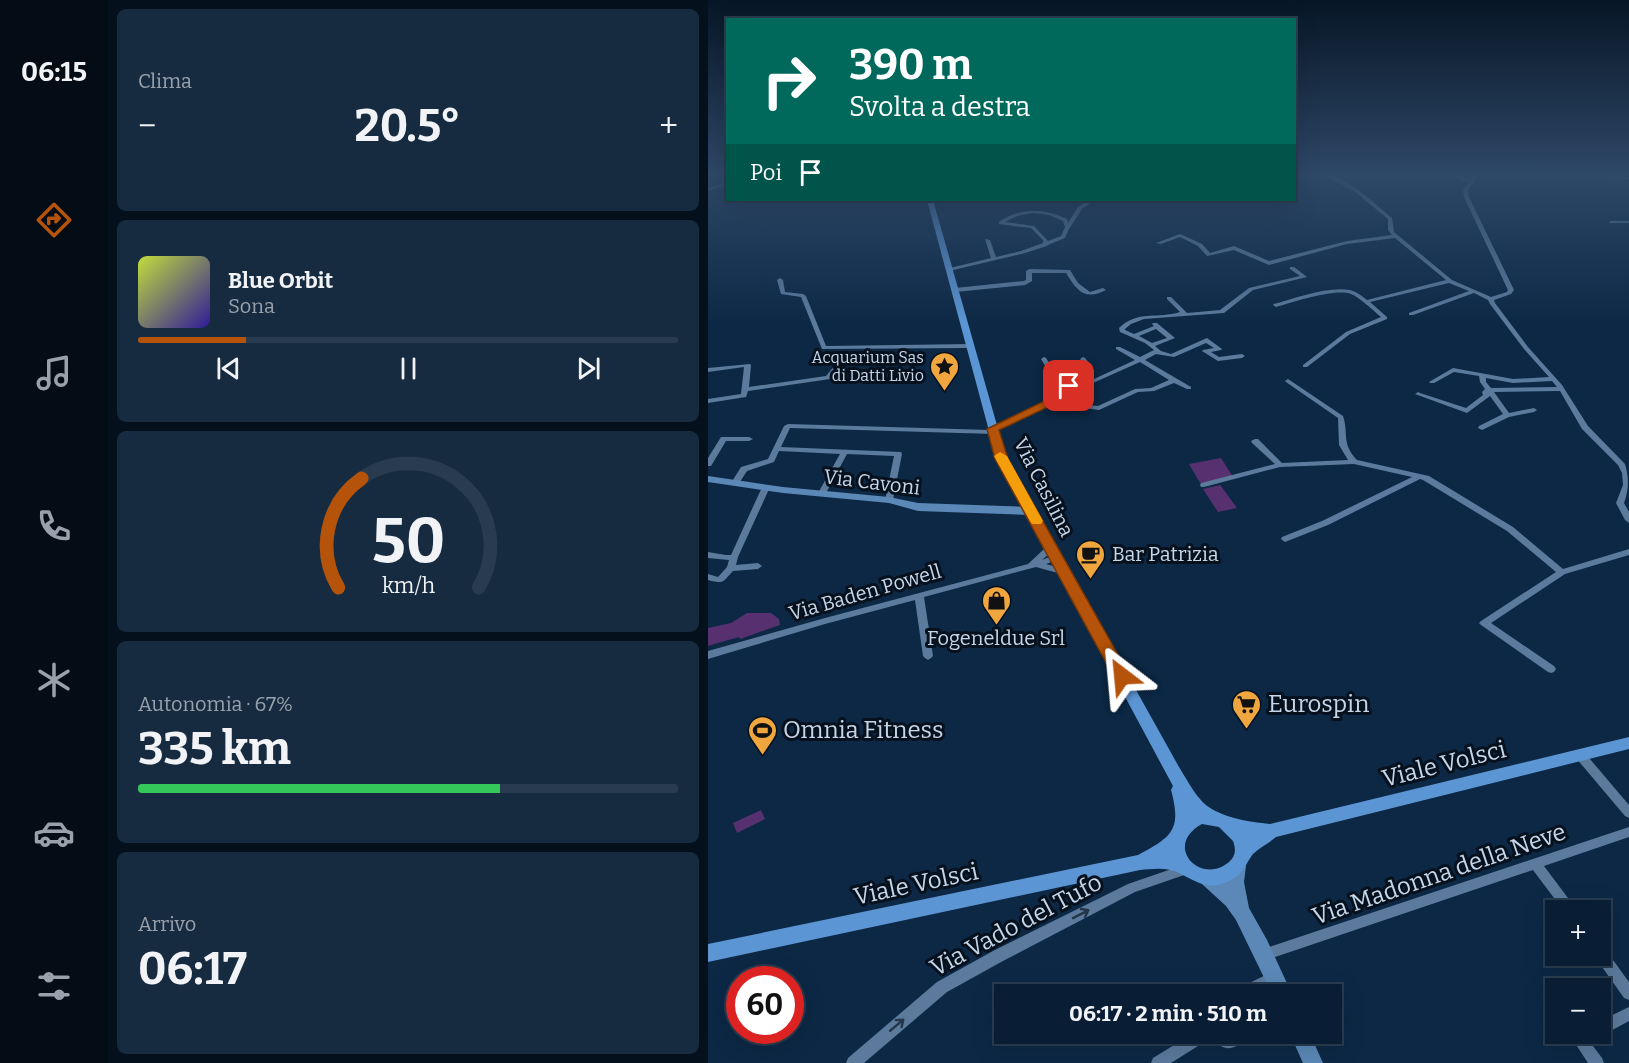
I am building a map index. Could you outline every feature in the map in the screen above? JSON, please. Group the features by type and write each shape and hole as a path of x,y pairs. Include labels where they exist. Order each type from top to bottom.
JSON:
{"main road":[{"name":"Via Casilina","path":"936,225 1001,457 1173,772 1195,806 1217,819"},
{"name":"Viale Volsci","path":"1217,819 1254,830 1271,831 1629,743"},
{"name":"Via Casilina","path":"1173,772 1185,812 1179,833"},
{"path":"1217,819 1237,831 1243,844 1240,859 1219,877 1208,878 1196,875 1185,868 1175,850 1179,833 1191,820 1217,819"},
{"name":"Viale Volsci","path":"1240,859 1252,843 1271,831"},
{"name":"Viale Volsci","path":"1134,864 1159,853 1179,833"},
{"name":"Viale Volsci","path":"708,953 1134,864 1169,861 1185,868"}],"street":[{"path":"1014,225 1032,227 1046,240 1045,244"},
{"path":"1066,225 1066,229"},
{"path":"950,269 1023,252 1045,244 1063,237 1069,225"},
{"path":"1390,225 1390,230 1396,236 1450,281 1491,298 1509,293 1511,290 1479,225"},
{"path":"1159,243 1180,235 1200,245 1209,255 1234,248 1269,264 1347,243 1396,236"},
{"path":"987,240 994,259"},
{"path":"1205,351 1219,349 1208,340 1172,356 1157,352 1151,345 1122,331 1122,328 1134,320 1148,317 1222,312 1251,289 1304,277 1292,268"},
{"path":"955,290 1025,283 1029,281 1029,271 1053,270 1068,271 1077,285 1089,294 1102,290"},
{"path":"780,280 783,293 802,296"},
{"path":"1365,302 1450,281"},
{"path":"800,288 824,348 970,345"},
{"path":"1411,314 1475,291"},
{"path":"1276,305 1345,292 1355,294 1385,318 1348,333 1305,366"},
{"path":"1169,298 1179,306 1184,313 1182,315"},
{"path":"1491,298 1492,303 1526,348 1554,379 1585,427 1626,472 1628,482 1620,503 1629,520"},
{"path":"1082,386 1157,352 1166,353 1184,347 1157,327 1148,317"},
{"path":"1134,336 1157,327"},
{"path":"1151,345 1173,338"},
{"path":"1194,346 1218,359 1242,356"},
{"path":"1118,348 1189,388"},
{"path":"746,389 828,378 846,355"},
{"path":"1044,359 1051,371 1068,372 1088,365 1083,359"},
{"path":"708,370 748,365 744,396 709,403"},
{"path":"1432,382 1453,370 1513,381 1554,379"},
{"path":"735,483 744,469 771,460 788,426 993,430 1063,396 1070,390 1068,372"},
{"path":"1482,375 1483,382 1507,415"},
{"path":"1063,396 1079,406 1100,408 1137,390 1152,390 1174,380"},
{"path":"1288,381 1339,414 1342,419 1341,441 1346,453 1354,462"},
{"path":"1418,394 1467,411 1482,401 1487,395 1485,392 1489,390 1561,389"},
{"path":"1482,428 1507,415 1534,410"},
{"path":"708,464 724,440 749,439"},
{"path":"1255,441 1280,465"},
{"path":"776,449 898,454 890,500"},
{"path":"822,493 845,452"},
{"path":"1204,485 1280,465 1354,462 1420,476 1510,529 1562,572"},
{"path":"1285,539 1325,523 1420,476"},
{"name":"Via Cavoni","path":"708,479 890,500 918,507 1031,511"},
{"path":"708,578 720,580 731,568 766,487"},
{"path":"1032,564 1047,551 1050,544"},
{"path":"1551,669 1484,623 1562,572 1629,552"},
{"path":"708,555 734,557"},
{"name":"Via Baden Powell","path":"708,656 1057,557"},
{"name":"Via Baden Powell","path":"1032,564 1065,572"},
{"path":"731,568 758,566"},
{"path":"919,595 928,656"},
{"path":"1580,755 1629,813"},
{"name":"Via Madonna della Neve","path":"1263,956 1629,832"},
{"path":"1240,859 1234,877 1236,892 1246,922"},
{"path":"1535,863 1563,900"},
{"name":"Via Vado del Tufo","path":"853,1063 942,987 1132,888 1185,868"},
{"path":"1208,878 1229,895 1246,922 1277,984"},
{"path":"1609,966 1629,993"},
{"path":"1611,1023 1629,1014"},
{"path":"1158,1063 1188,1044"},
{"path":"1304,1044 1313,1063"},
{"path":"1583,1044 1598,1063"}],"shaded area":[{"path":"1221,458 1233,477 1200,483 1189,464"},
{"path":"1221,485 1237,508 1218,512 1203,489"},
{"path":"747,613 771,613 779,619 780,625 740,639 739,637 708,646 708,628 731,623"},
{"path":"761,810 765,819 737,833 733,823"}],"slow traffic":[{"path":"1000,456 1037,521"}],"place":[{"name":"Acquarium Sas di Datti Livio","path":"945,392"},
{"name":"Bar Patrizia","path":"1091,580"},
{"name":"Fogeneldue Srl","path":"996,626"},
{"name":"Eurospin","path":"1247,730"},
{"name":"Omnia Fitness","path":"762,756"}],"route":[{"path":"1069,386 1070,390 1063,396 993,429 1002,459 1122,676"}]}
